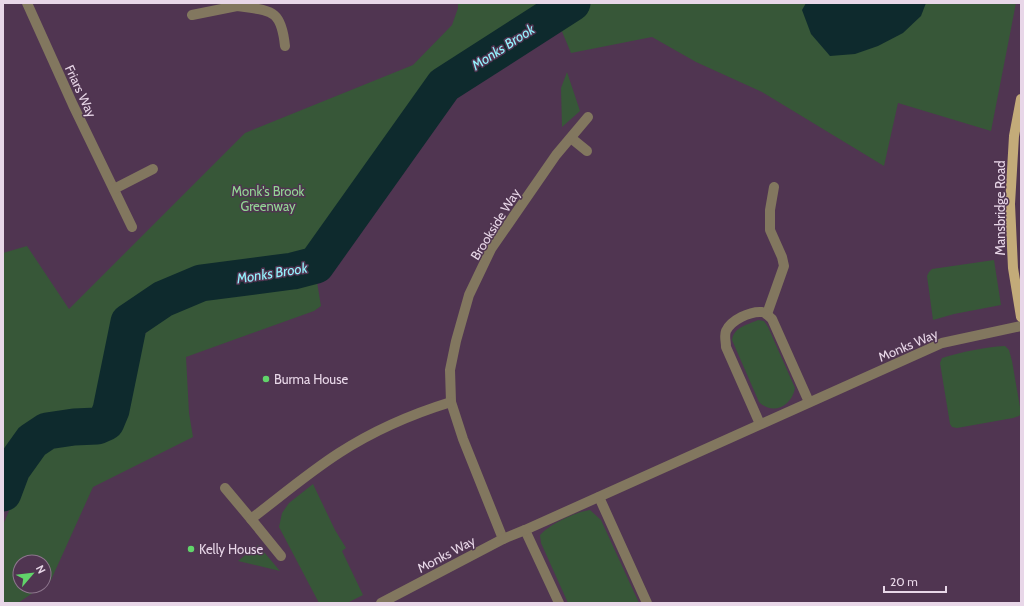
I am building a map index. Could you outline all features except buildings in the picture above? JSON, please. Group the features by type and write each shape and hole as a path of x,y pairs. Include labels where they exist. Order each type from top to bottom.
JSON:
{"main road":[{"name":"Mansbridge Road","path":"1021,99 1014,136 1010,204 1013,268 1021,317"}],"street":[{"name":"Friars Way","path":"27,3 73,105 132,227"},
{"path":"192,15 237,4 266,10 277,17 283,29 285,46"},
{"name":"Brookside Way","path":"503,539 463,439 451,402 450,370 468,295 492,249 556,155 588,117"},
{"path":"571,138 587,151"},
{"path":"114,189 153,169"},
{"path":"767,314 784,266 782,257 770,230 770,210 774,187"},
{"path":"760,424 726,347 725,336 727,330 731,324 742,317 762,312 767,314 772,319 810,402"},
{"name":"Monks Way","path":"381,603 503,539 942,343 1021,326"},
{"path":"251,519 341,452 373,434 425,410 451,402"},
{"path":"225,488 281,556"},
{"path":"598,497 647,603"},
{"path":"526,530 559,603"}],"green space":[{"name":"Monk's Brook Greenway","path":"458,3 537,3 539,5 510,23 482,46 439,74 305,253 293,260 265,262 198,277 167,289 145,303 125,319 108,375 101,414 95,418 37,422 24,431 3,463 3,253 27,246 69,309 245,133 413,65 452,25 458,8"},
{"path":"550,3 1016,3 991,131 898,103 884,166 762,92 696,62 652,37 571,53"},
{"path":"567,72 580,111 562,127 561,88"},
{"path":"994,260 1001,305 954,314 933,320 927,276 932,269"},
{"path":"316,276 321,306 314,311 186,357 189,413 193,437 93,487 52,578 52,554 12,554 12,594 31,594 18,603 3,603 3,525 15,497 18,485 18,476 23,464 30,454 52,440 80,434 94,434 104,431 116,424 122,407 132,353 150,329 167,314 193,299 254,285"},
{"path":"758,320 764,321 768,327 795,388 790,400 781,407 770,408 759,402 732,340 738,329"},
{"path":"1005,346 1009,350 1012,361 1021,413 1019,416 1013,418 957,428 952,427 950,424 940,363 942,358 973,350"},
{"path":"313,484 335,530 346,548 342,551 363,595 347,603 319,603 279,527 282,513 289,503"},
{"path":"590,510 601,520 639,603 568,603 541,543 540,535 563,519 577,513"},
{"path":"258,545 280,571 238,561"}],"shaded area":[{"path":"806,3 926,3 921,16 903,33 878,46 855,54 830,56 811,34 802,10"}],"waterway":[{"name":"Monks Brook","path":"3,493 12,469 32,441 47,431 74,427 97,426 106,422 111,410 129,322 163,299 201,283 293,271 316,265 444,85 572,3"}],"place":[{"name":"Burma House","path":"266,379"},
{"name":"Kelly House","path":"191,549"}]}
